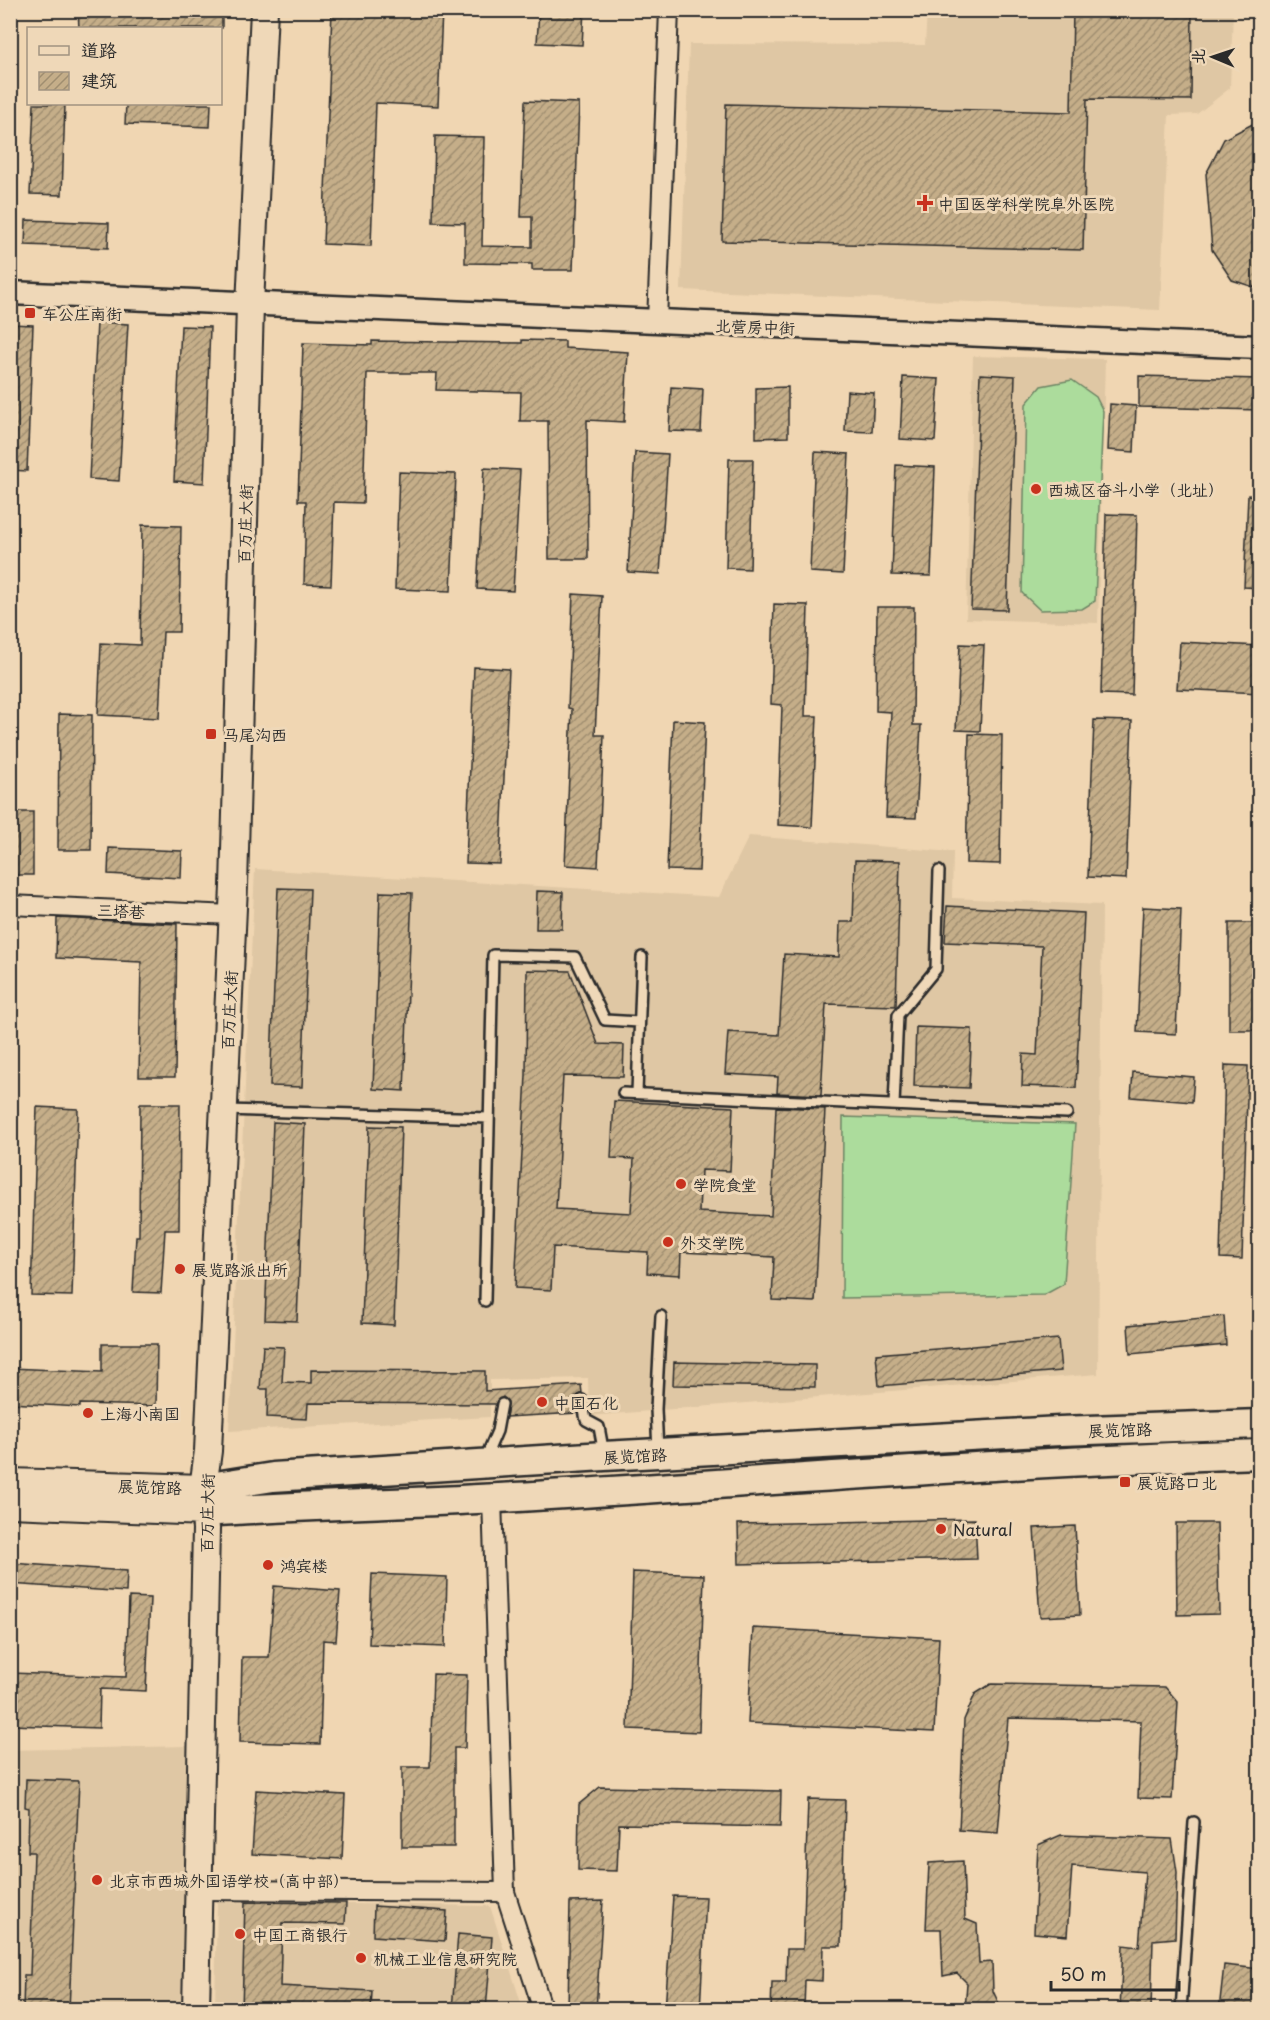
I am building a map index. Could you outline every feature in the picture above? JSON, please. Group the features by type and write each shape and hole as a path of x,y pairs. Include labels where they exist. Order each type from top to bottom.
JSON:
{"main road":[{"name":"百万庄大街","path":"196,2010 204,1500 232,915 250,305 264,10"},
{"name":"展览馆路","path":"10,1482 204,1500 273,1477 1060,1431 1260,1424"},
{"name":"展览馆路","path":"10,1504 204,1500 492,1499 1121,1458 1260,1454"}],"street":[{"path":"657,322 669,10"},
{"path":"10,293 250,305"},
{"name":"北营房中街","path":"250,305 1260,347"},
{"name":"三塔巷","path":"10,905 232,915"},
{"path":"492,1499 505,1892 543,2010"},
{"path":"199,1890 505,1892"}],"lane":[{"path":"894,1105 898,1015 936,969 939,871"},
{"path":"485,1301 494,955 575,957 605,1020 639,1022"},
{"path":"637,1093 642,957"},
{"path":"623,1093 1067,1113"},
{"path":"224,1110 489,1118"},
{"path":"658,1454 656,1409 661,1316"},
{"path":"582,1400 586,1420 599,1427 604,1456"},
{"path":"483,1465 497,1431 502,1404"},
{"path":"1181,2010 1194,1822"}],"shaded area":[{"name":"中国医学科学院阜外医院","path":"927,11 1233,11 1230,88 1197,114 1169,115 1160,310 681,290 689,44 925,45"},
{"name":"西城区奋斗小学（北址）","path":"973,356 1105,359 1098,623 966,619"},
{"name":"外交学院","path":"749,836 953,852 952,898 1102,905 1098,1374 589,1416 588,1378 490,1380 490,1417 229,1431 255,869 719,897"},
{"name":"北京市西城外国语学校（高中部）","path":"187,1746 181,2009 11,2009 10,1750"},
{"name":"机械工业信息研究院","path":"217,1902 490,1906 523,2009 215,2010"}],"green space":[{"path":"1072,380 1096,397 1103,411 1095,601 1082,609 1040,610 1022,593 1026,404 1041,386"},
{"path":"843,1117 1075,1124 1064,1284 1044,1295 842,1298"}],"building":[{"path":"78,10 222,10 222,27 79,27"},
{"path":"332,10 442,10 438,106 376,103 371,246 323,244"},
{"path":"539,10 584,10 582,45 537,43"},
{"path":"1073,10 1192,10 1191,100 1087,99 1083,250 722,241 726,104 1071,112"},
{"path":"525,101 579,103 573,270 532,270 532,264 465,263 465,223 433,222 435,136 484,137 482,246 532,247 532,217 521,217"},
{"path":"34,105 65,105 62,195 30,194"},
{"path":"126,105 211,105 210,127 125,124"},
{"path":"1260,120 1260,289 1232,280 1212,250 1206,174 1224,139"},
{"path":"26,220 109,223 108,248 25,245"},
{"path":"97,322 128,324 119,481 89,479"},
{"path":"10,324 33,325 27,471 10,470"},
{"path":"181,326 210,327 204,483 174,481"},
{"path":"522,340 565,341 565,348 628,352 624,422 587,420 588,559 549,559 548,421 520,421 521,392 436,390 437,373 367,373 363,503 334,502 331,585 304,584 306,501 298,501 303,343 372,345 372,341 522,343"},
{"path":"980,374 1015,376 1007,610 971,609"},
{"path":"1139,376 1260,379 1260,410 1139,407"},
{"path":"903,377 939,379 935,441 900,439"},
{"path":"671,387 703,389 701,432 669,431"},
{"path":"788,387 788,437 756,438 756,388"},
{"path":"847,391 874,393 872,432 845,431"},
{"path":"1110,404 1136,406 1134,452 1108,450"},
{"path":"635,452 668,454 660,574 628,572"},
{"path":"815,452 849,454 843,574 810,572"},
{"path":"729,459 753,459 750,569 726,568"},
{"path":"896,465 935,467 931,576 892,575"},
{"path":"484,468 520,470 513,591 477,589"},
{"path":"399,472 456,474 451,591 395,589"},
{"path":"1248,495 1260,496 1260,588 1244,587"},
{"path":"1106,514 1137,515 1132,695 1101,694"},
{"path":"142,525 181,526 179,632 163,632 159,718 98,715 101,643 140,645"},
{"path":"573,594 602,596 595,735 604,735 598,867 565,865 572,709 568,708"},
{"path":"774,604 808,605 805,716 817,716 812,827 778,825 782,705 771,704"},
{"path":"877,607 914,607 913,725 921,725 916,818 886,817 891,712 876,711"},
{"path":"1180,642 1260,646 1260,693 1177,689"},
{"path":"960,644 984,645 980,731 956,730"},
{"path":"474,667 509,669 500,864 466,863"},
{"path":"59,714 92,715 91,850 58,850"},
{"path":"673,720 705,722 699,871 667,870"},
{"path":"1094,720 1132,721 1126,879 1088,877"},
{"path":"969,734 1002,735 1000,864 966,863"},
{"path":"10,812 33,812 33,875 10,875"},
{"path":"109,848 182,851 181,878 108,874"},
{"path":"855,860 900,861 896,1006 826,1004 821,1095 777,1093 778,1077 725,1074 728,1032 779,1035 784,954 839,957 840,922 853,922"},
{"path":"278,888 310,889 302,1087 270,1086"},
{"path":"537,891 563,892 562,929 536,929"},
{"path":"380,892 412,893 404,1091 373,1089"},
{"path":"947,906 1084,913 1076,1088 1022,1086 1023,1054 1037,1055 1042,946 945,942"},
{"path":"1143,907 1181,909 1176,1034 1137,1032"},
{"path":"57,918 177,924 175,1077 139,1077 141,962 56,958"},
{"path":"1229,923 1260,923 1259,1030 1229,1030"},
{"path":"527,970 570,971 598,1044 624,1045 623,1077 563,1076 556,1209 631,1213 634,1159 611,1158 614,1101 733,1107 730,1171 701,1170 699,1212 771,1216 776,1107 825,1109 815,1302 772,1300 774,1257 681,1252 680,1275 647,1273 648,1252 553,1247 551,1290 515,1288 526,1075"},
{"path":"916,1027 972,1029 969,1088 914,1086"},
{"path":"1225,1065 1248,1066 1242,1259 1220,1258"},
{"path":"1133,1072 1194,1077 1192,1102 1131,1097"},
{"path":"140,1104 180,1104 179,1230 165,1230 161,1293 133,1292 136,1236 139,1236"},
{"path":"37,1107 78,1109 72,1296 31,1295"},
{"path":"273,1122 305,1124 297,1321 265,1320"},
{"path":"369,1126 401,1127 394,1325 362,1323"},
{"path":"1224,1316 1226,1345 1130,1354 1128,1325"},
{"path":"1058,1339 1061,1371 879,1386 876,1354"},
{"path":"102,1344 157,1344 156,1406 80,1404 80,1407 10,1403 10,1368 102,1372"},
{"path":"263,1346 284,1347 282,1382 311,1383 311,1370 485,1371 485,1391 581,1385 582,1393 575,1398 578,1413 506,1417 508,1402 503,1397 495,1404 308,1403 307,1419 267,1417 268,1389 260,1389"},
{"path":"674,1362 815,1365 815,1387 673,1385"},
{"path":"975,1519 977,1559 739,1564 738,1524"},
{"path":"1176,1523 1217,1523 1219,1614 1177,1615"},
{"path":"1075,1526 1080,1615 1040,1617 1034,1528"},
{"path":"10,1563 127,1571 126,1592 10,1584"},
{"path":"633,1572 704,1575 699,1732 628,1729"},
{"path":"372,1574 447,1577 445,1647 369,1644"},
{"path":"274,1586 340,1591 336,1641 323,1640 320,1744 240,1742 242,1657 269,1657"},
{"path":"129,1597 150,1598 146,1691 100,1689 99,1728 10,1725 10,1673 126,1677"},
{"path":"753,1628 939,1638 934,1732 748,1723"},
{"path":"433,1674 467,1675 465,1748 454,1748 454,1847 402,1847 402,1767 430,1767"},
{"path":"991,1684 1165,1687 1178,1702 1172,1799 1138,1798 1141,1721 1008,1718 998,1833 959,1830 964,1720 975,1694"},
{"path":"26,1779 79,1781 69,2010 23,2010 24,1975 30,1975 34,1852 28,1852 29,1808 25,1807"},
{"path":"600,1787 781,1791 780,1827 619,1824 617,1871 578,1870 579,1804"},
{"path":"256,1790 345,1795 342,1859 252,1854"},
{"path":"808,1799 845,1800 841,1946 823,1946 822,1981 805,1980 804,2010 771,2010 772,1982 786,1982 787,1949 803,1949"},
{"path":"1061,1835 1172,1839 1177,1872 1175,1938 1153,1940 1151,2010 1120,2010 1123,1945 1139,1947 1145,1872 1072,1866 1067,1936 1034,1933 1038,1845"},
{"path":"963,1861 965,1919 977,1924 979,1963 992,1962 993,1991 1002,2010 965,2010 967,1983 957,1973 943,1976 941,1929 926,1929 929,1863"},
{"path":"673,1896 706,1897 700,2010 665,2010"},
{"path":"603,1901 596,2010 568,2010 570,1902"},
{"path":"245,1902 346,1903 345,1924 282,1923 280,1986 372,1991 371,2010 242,2010"},
{"path":"374,1906 447,1911 445,1941 373,1936"},
{"path":"458,1934 492,1937 486,2010 452,2010"},
{"path":"1224,1965 1260,1969 1260,2010 1219,2010"}],"place":[{"name":"中国医学科学院阜外医院","path":"925,203"},
{"name":"车公庄南街","path":"30,313"},
{"name":"西城区奋斗小学（北址）","path":"1036,489"},
{"name":"马尾沟西","path":"211,734"},
{"name":"学院食堂","path":"681,1184"},
{"name":"外交学院","path":"668,1242"},
{"name":"展览路派出所","path":"180,1269"},
{"name":"中国石化","path":"542,1402"},
{"name":"上海小南国","path":"88,1413"},
{"name":"展览路口北","path":"1125,1482"},
{"name":"Natural","path":"941,1529"},
{"name":"鸿宾楼","path":"268,1565"},
{"name":"北京市西城外国语学校（高中部）","path":"97,1880"},
{"name":"中国工商银行","path":"240,1934"},
{"name":"机械工业信息研究院","path":"361,1958"}]}
